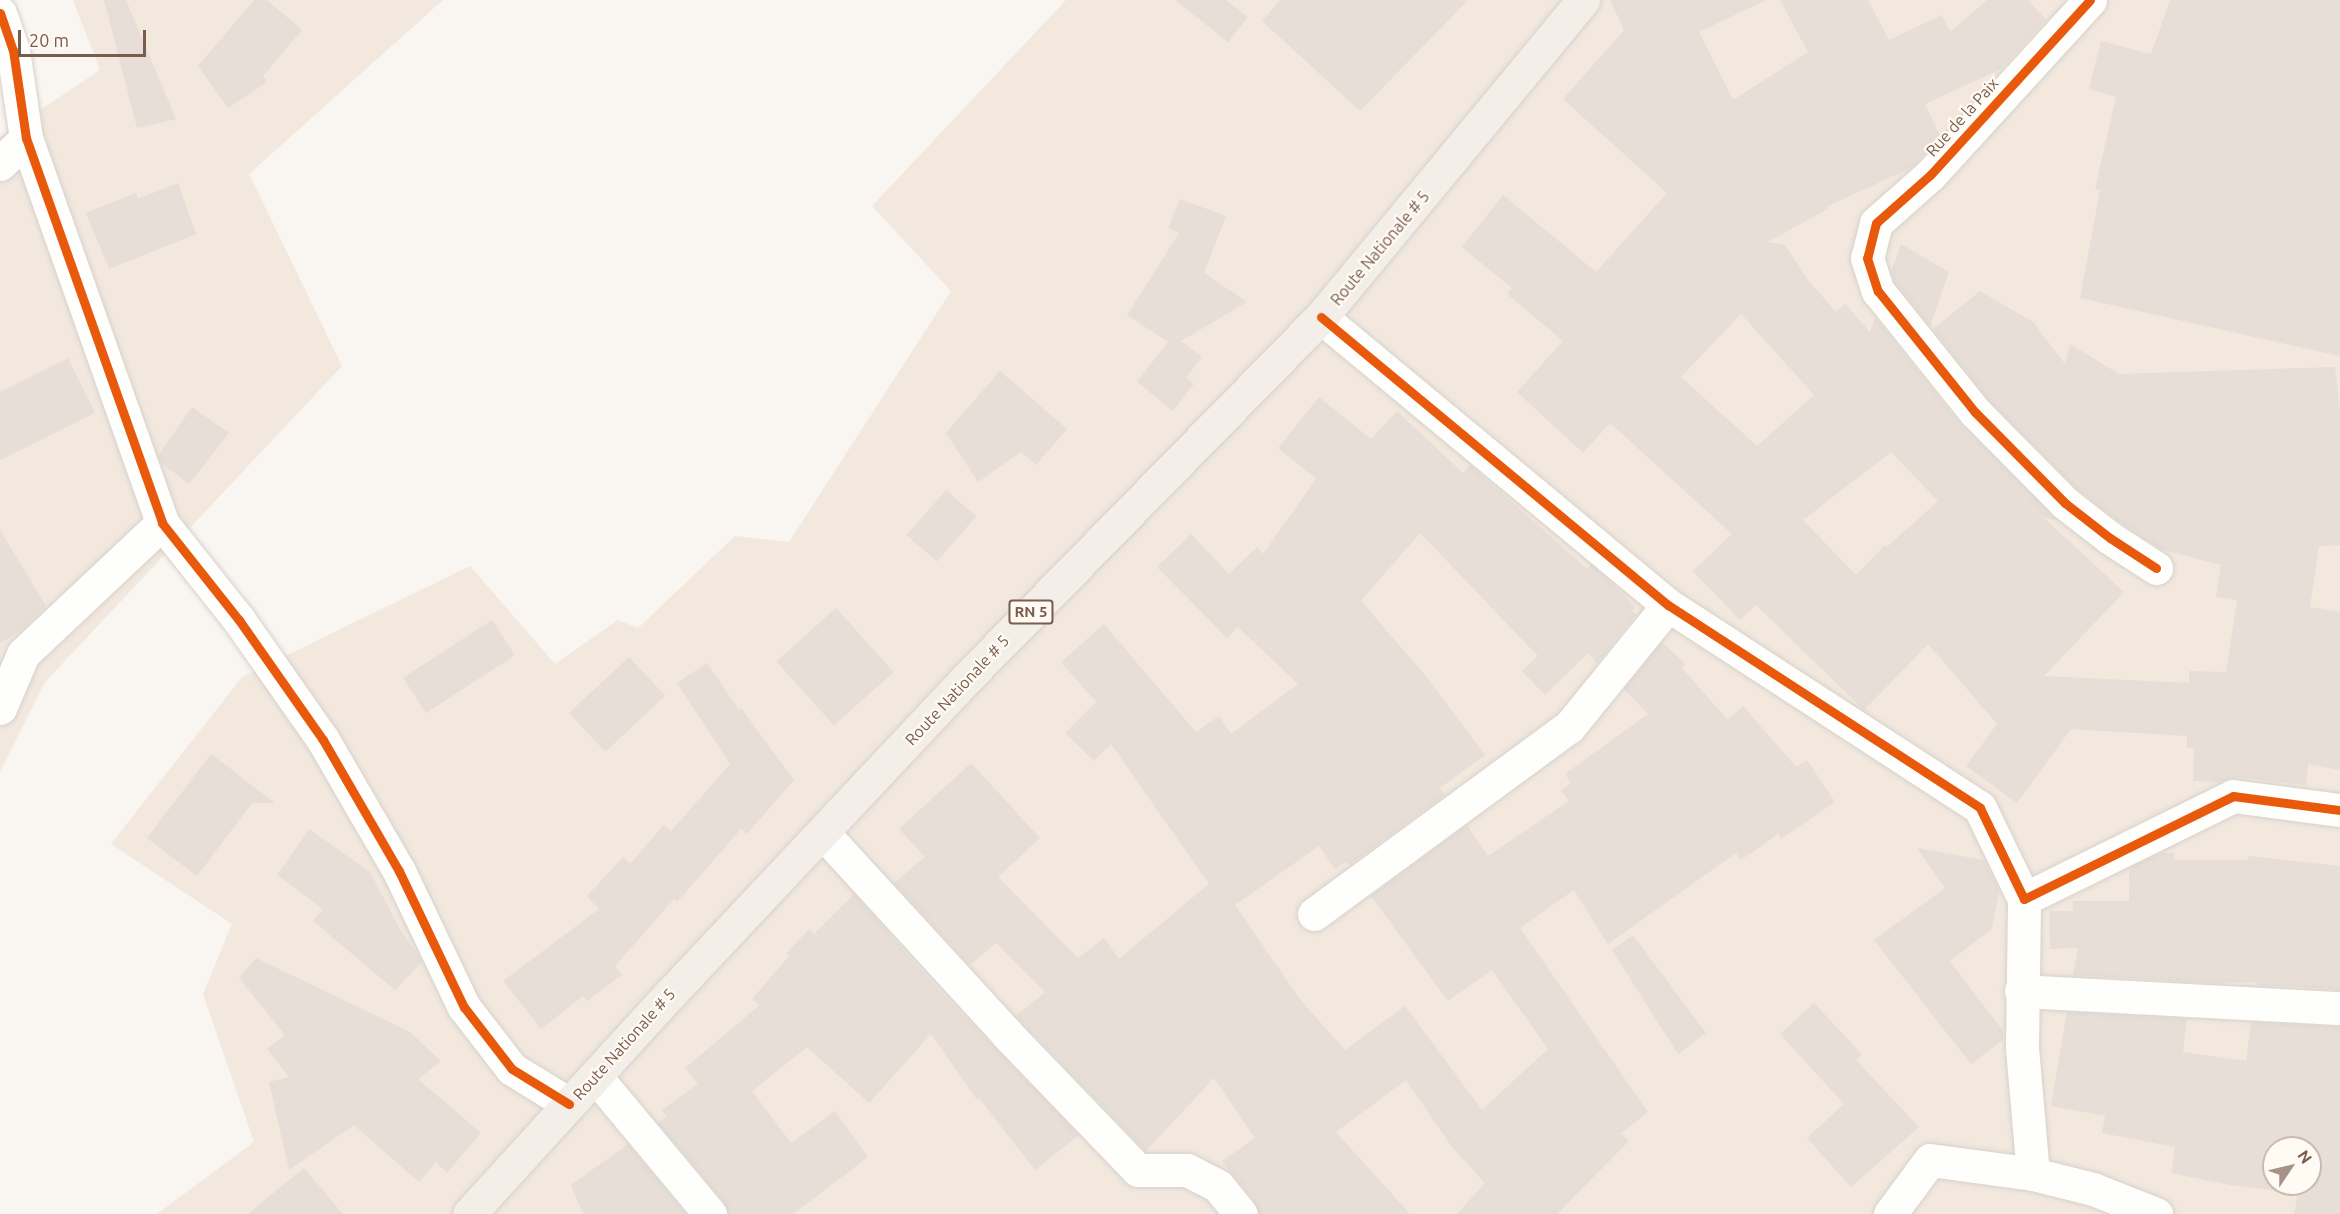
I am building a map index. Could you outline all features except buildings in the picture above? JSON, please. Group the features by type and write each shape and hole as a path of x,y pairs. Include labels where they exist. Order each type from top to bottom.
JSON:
{"main road":[{"name":"Route Nationale # 5","path":"469,1214 964,681 1321,317 1583,0"}],"street":[{"name":"Rue de la Paix","path":"2090,0 1930,175 1876,223 1867,258 1878,291 1975,412 2066,502 2110,538 2156,567"},
{"path":"0,13 13,50 26,138 162,523 239,620 323,740 399,871 464,1007 512,1069 569,1104"},
{"path":"0,164 26,138"},
{"path":"1321,317 1668,605 1980,808 2025,899 2021,991 2022,1048 2033,1174"},
{"path":"0,708 23,654 162,523"},
{"path":"1314,914 1569,727 1668,605"},
{"path":"2025,899 2233,796 2340,810"},
{"path":"822,833 1006,1033 1138,1170 1187,1170 1218,1186 1241,1214"},
{"path":"2021,991 2340,1008"},
{"path":"596,1076 710,1214"},
{"path":"1890,1214 1930,1160 2033,1174 2093,1189 2156,1214"}],"shaded area":[{"path":"73,0 443,0 249,174 342,366 45,682 0,772 0,137 100,70"},
{"path":"1066,0 2340,0 2340,1214 157,1214 254,1142 203,994 232,924 111,844 242,677 470,566 555,664 618,620 638,628 735,536 789,542 951,291 872,206"}],"cycle path":[{"path":"2090,0 1930,175 1876,223 1867,258 1878,291 1975,412 2065,503 2110,538 2156,568"},
{"path":"0,13 13,50 26,138 162,523 239,620 323,740 399,871 464,1007 512,1069 569,1104"},
{"path":"1321,317 1668,605 1980,808 2024,899 2233,796 2340,810"}]}
